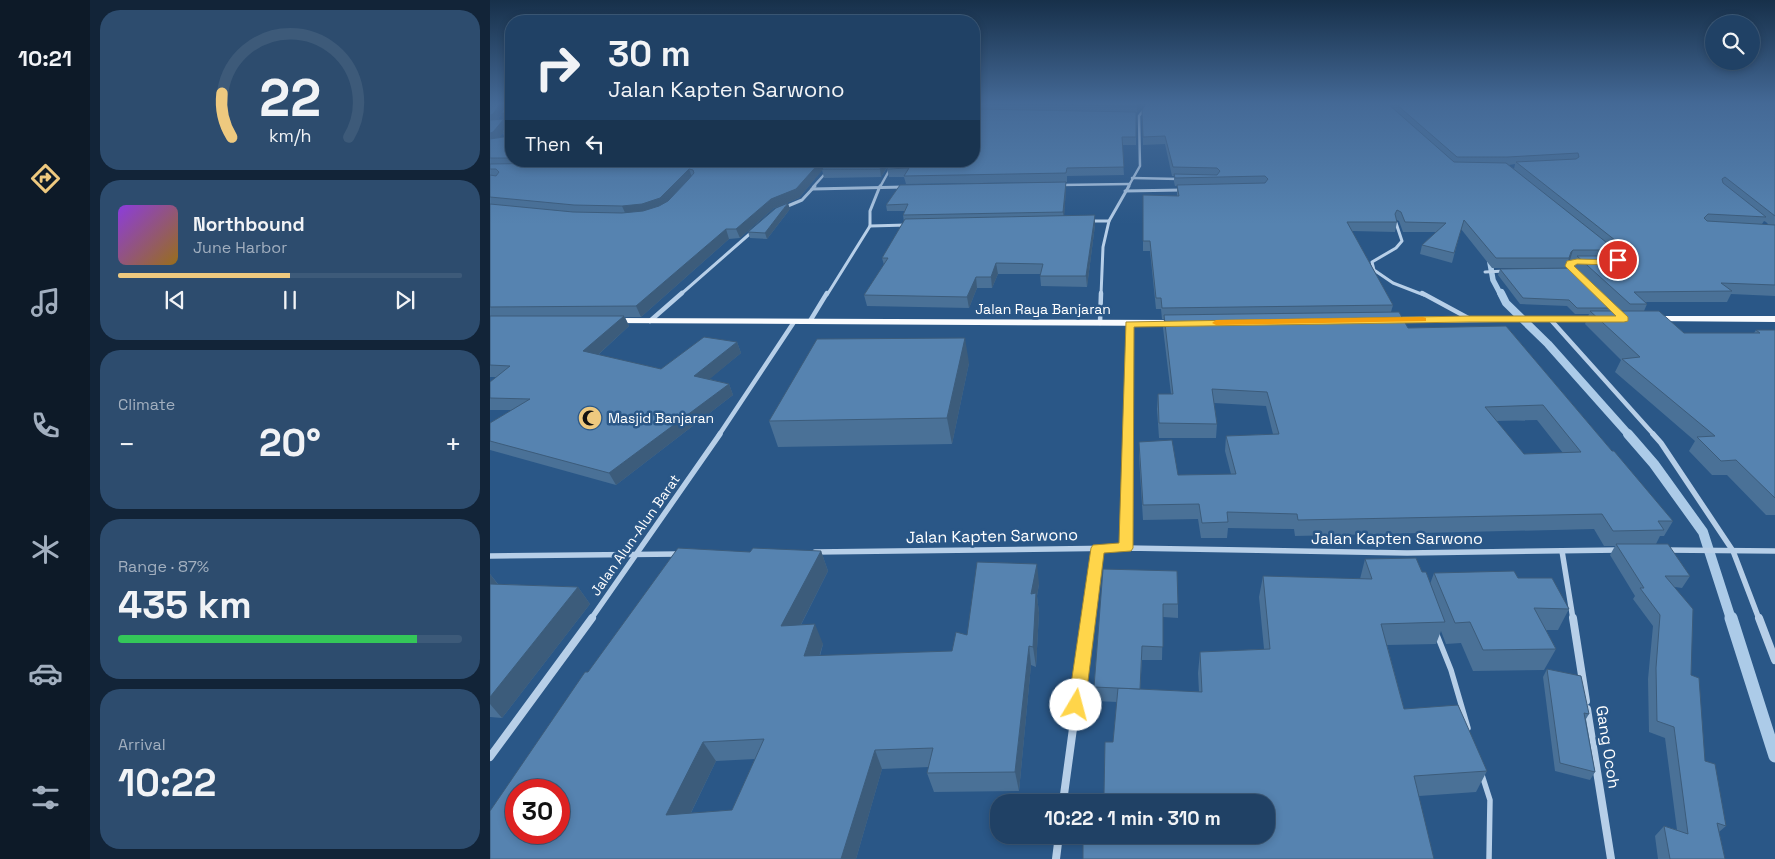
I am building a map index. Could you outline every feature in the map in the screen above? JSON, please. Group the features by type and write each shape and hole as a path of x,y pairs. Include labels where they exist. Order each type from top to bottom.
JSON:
{"main road":[{"path":"1373,320 1615,319"},
{"path":"1643,319 1775,319"},
{"name":"Jalan Raya Banjaran","path":"600,321 1188,323"}],"street":[{"path":"1100,323 1104,247 1109,221 1140,166 1141,144"},
{"path":"780,209 800,202 831,167"},
{"path":"810,321 870,226 868,216 879,188 891,167"},
{"path":"1132,178 1188,179"},
{"path":"1052,185 1130,184"},
{"path":"812,188 908,187"},
{"path":"1125,191 1185,190"},
{"path":"1089,221 1109,221"},
{"path":"1396,224 1402,241 1398,247 1378,256 1372,262 1374,270 1393,282 1421,293 1470,319"},
{"path":"870,226 910,225"},
{"path":"650,321 754,230"},
{"path":"1580,277 1573,271 1570,263 1586,262"},
{"path":"1485,272 1514,271"},
{"path":"1563,271 1573,271"},
{"path":"1550,319 1661,443 1733,552 1775,660"},
{"name":"Jalan Alun-Alun Barat","path":"490,757 637,555 794,322"},
{"path":"1126,548 1129,324"},
{"path":"1064,794 1097,548"},
{"name":"Jalan Kapten Sarwono","path":"804,553 1097,548 1407,553 1627,550"},
{"path":"1655,550 1775,552"},
{"name":"Gang Ocoh","path":"1562,551 1611,859"},
{"path":"490,556 686,554"},
{"path":"1056,857 1058,844"}],"lane":[{"path":"1407,553 1410,562"},
{"path":"1434,625 1451,670 1470,736"},
{"path":"1481,773 1490,800 1489,859"}],"building":[{"path":"490,144 505,144 505,158 490,158"},
{"path":"980,144 1122,144 1124,167 1067,168 1066,173 904,176 909,168 887,169 888,167 980,167"},
{"path":"1167,144 1434,144 1454,162 1506,163 1616,250 1573,250 1569,258 1496,258 1464,220 1454,253 1422,245 1446,223 1405,222 1401,212 1397,210 1395,214 1397,222 1347,222 1393,305 1162,308 1161,298 1156,298 1150,241 1143,241 1143,195 1179,196 1177,185 1265,183 1268,179 1265,176 1175,178 1174,174 1217,175 1220,171 1217,168 1173,167"},
{"path":"1442,144 1775,144 1775,216 1725,177 1722,179 1723,183 1766,217 1708,214 1704,218 1707,221 1775,225 1775,285 1721,283 1732,291 1634,292 1647,304 1630,304 1577,256 1619,256 1625,252 1625,248 1516,162 1576,159 1579,157 1578,153 1508,157 1457,157"},
{"path":"490,164 505,164 505,167 816,167 796,189 771,199 736,229 726,229 636,306 490,307 490,204 573,212 622,213 643,211 668,201 694,173 693,170 689,169 660,198 642,204 622,206 574,205 490,197 490,175 496,176 499,172 496,169 490,169"},
{"path":"824,167 881,167 880,169 822,169"},
{"path":"1066,182 1063,212 903,215 908,204 886,205 900,185"},
{"path":"788,203 765,233 748,232 776,208"},
{"path":"1095,215 1086,276 1040,276 1043,264 996,263 991,277 976,277 967,297 864,295 888,258 882,258 905,219"},
{"path":"1574,268 1616,308 1577,308 1569,300 1523,298 1500,269"},
{"path":"1590,311 1659,311 1684,333 1760,333 1756,330 1775,330 1775,498 1736,460 1721,461 1697,437 1715,436 1622,359 1640,357"},
{"path":"1399,312 1408,328 1506,326 1673,521 1658,521 1664,530 1613,531 1602,514 1298,520 1297,514 1227,512 1228,522 1202,523 1199,504 1143,505 1139,442 1172,440 1178,475 1236,474 1226,436 1279,434 1267,392 1212,389 1217,424 1159,423 1158,394 1173,394 1164,315","holes":["1543,405 1581,452 1524,454 1485,407"]},
{"path":"490,316 624,316 583,351 661,369 704,337 737,342 694,376 729,384 609,473 490,441 490,423 530,399 490,398 490,382 510,366 490,365"},
{"path":"965,338 947,418 769,421 817,339"},
{"path":"1616,544 1668,544 1690,576 1665,576 1693,609 1691,675 1699,678 1705,761 1715,764 1726,826 1717,823 1725,859 1670,859 1664,826 1688,834 1674,727 1657,721 1656,668 1660,615 1640,588 1644,588"},
{"path":"678,548 750,552 753,548 821,551 781,626 815,624 804,656 952,651 956,632 967,635 977,562 1037,564 1031,594 1036,593 1033,647 1029,646 1015,772 927,773 933,748 875,750 841,859 490,859 490,811 505,789 505,844 570,844 570,779 512,779 585,672 588,672","holes":["764,739 732,810 666,815 703,742"]},
{"path":"1416,558 1422,572 1426,572 1445,622 1381,624 1404,709 1458,705 1487,771 1414,776 1434,859 1083,859 1083,844 1275,844 1275,794 1104,794 1105,742 1113,742 1118,688 1202,692 1200,652 1270,649 1263,576 1372,579 1365,559"},
{"path":"1103,569 1177,571 1178,604 1163,604 1163,647 1142,646 1140,689 1094,687"},
{"path":"1514,571 1518,578 1552,578 1569,609 1534,608 1556,649 1483,650 1470,622 1455,623 1434,573"},
{"path":"490,584 578,587 490,697"},
{"path":"1547,669 1581,676 1589,714 1584,713 1595,772 1560,763"}],"waterway":[{"path":"1489,257 1493,280 1501,295"},
{"path":"1501,293 1506,303 1548,344 1629,435"},
{"path":"1628,434 1654,464 1703,532 1731,619"},
{"path":"1731,618 1775,756"}],"slow traffic":[{"path":"1216,323 1423,319"}],"place":[{"name":"Masjid Banjaran","path":"590,418"}],"route":[{"path":"1076,705 1097,548 1126,548 1129,324 1470,319 1624,319 1570,266 1570,263 1577,261 1614,262 1618,260"}]}
